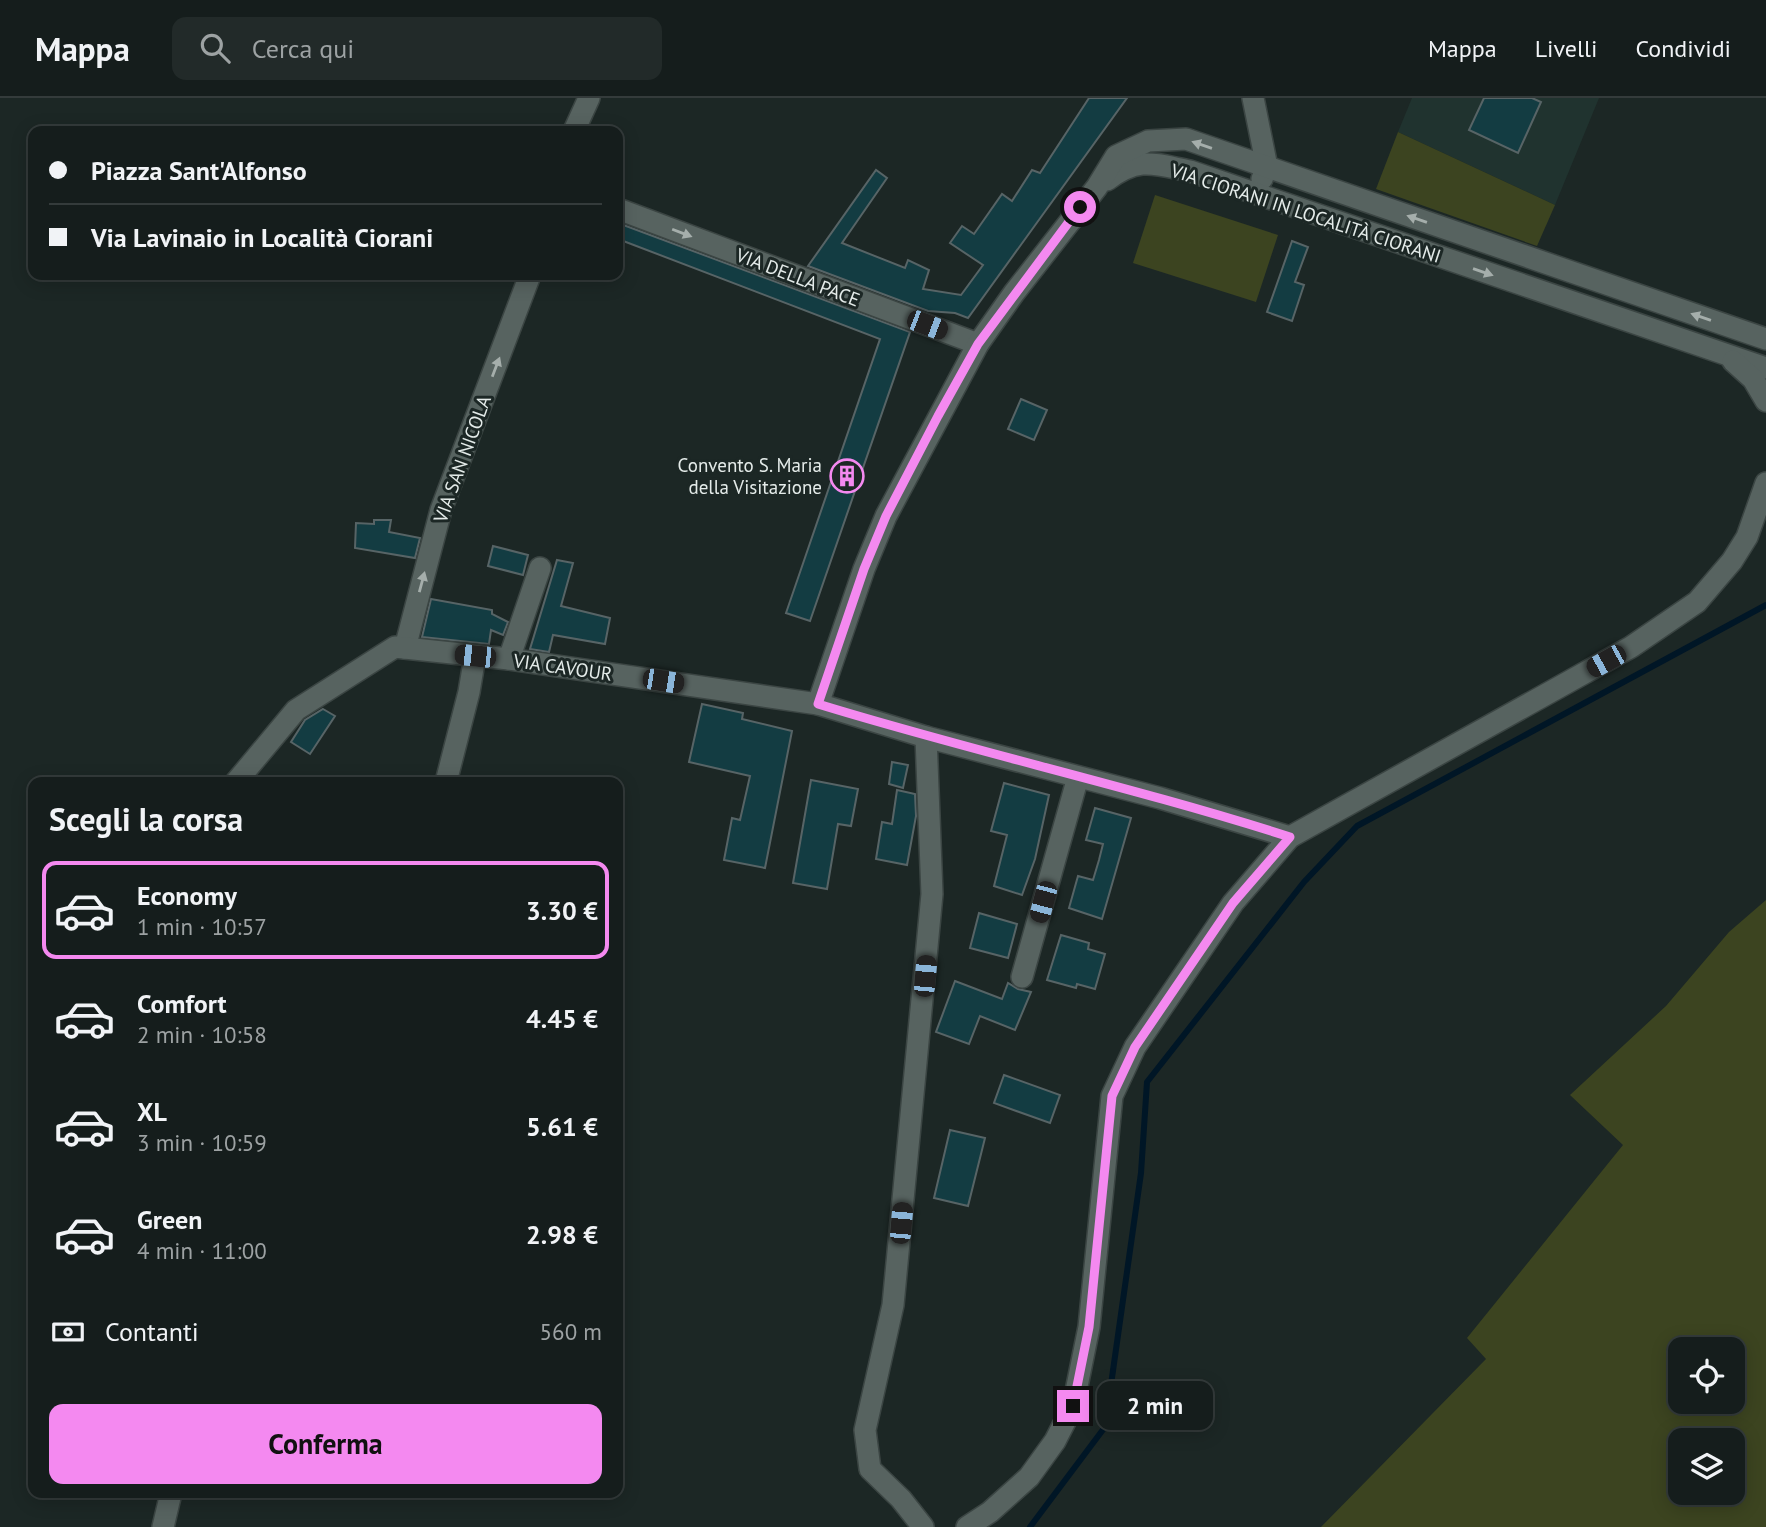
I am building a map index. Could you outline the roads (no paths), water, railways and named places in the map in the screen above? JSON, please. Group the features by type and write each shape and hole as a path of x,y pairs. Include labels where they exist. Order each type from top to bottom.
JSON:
{"street":[{"path":"576,126 589,98"},
{"path":"1253,98 1267,167 1257,194"},
{"name":"VIA CIORANI IN LOCALITÀ CIORANI","path":"1097,187 1116,156 1148,141 1186,139 1766,339"},
{"name":"VIA CIORANI IN LOCALITÀ CIORANI","path":"1097,187 1125,166 1151,163 1190,171 1766,368"},
{"path":"818,704 864,569 886,516 978,344 1014,293 1097,187"},
{"name":"VIA DELLA PACE","path":"623,211 978,344"},
{"name":"VIA SAN NICOLA","path":"405,648 441,510 528,280"},
{"path":"1723,353 1753,379 1766,401"},
{"path":"967,1527 990,1512 1029,1477 1055,1441 1073,1406 1089,1327 1112,1096 1135,1047 1233,903 1290,837 1631,647 1697,602 1732,561 1747,537 1766,483"},
{"path":"509,659 540,568"},
{"path":"240,777 296,710 395,647 405,648"},
{"name":"VIA CAVOUR","path":"405,648 509,659 818,704 926,737 1160,798 1290,837"},
{"path":"447,777 469,692 475,656"},
{"path":"923,1527 901,1499 870,1469 865,1430 894,1305 932,894 926,737"},
{"path":"1022,977 1078,776"},
{"path":"163,1527 170,1498"}],"waterway":[{"path":"1030,1527 1105,1427 1141,1173 1147,1082 1304,882 1357,826 1766,605"}],"place":[{"name":"Convento S. Maria della Visitazione","path":"847,476"}]}
